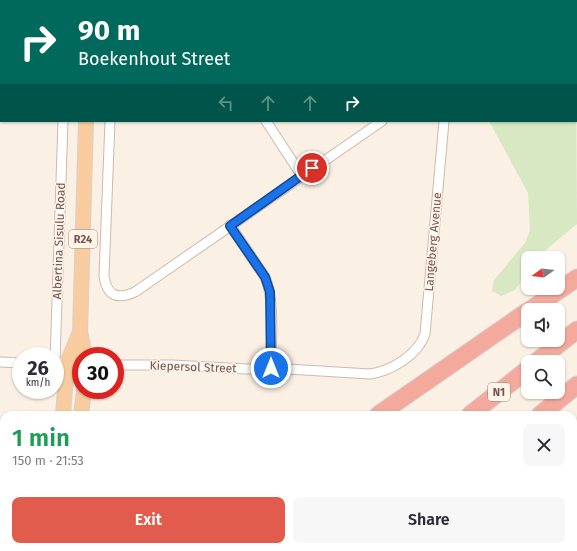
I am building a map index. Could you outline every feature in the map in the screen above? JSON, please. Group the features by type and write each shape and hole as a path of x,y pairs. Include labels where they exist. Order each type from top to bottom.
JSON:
{"highway":[{"path":"545,303 577,279"},
{"path":"541,303 577,279"},
{"path":"384,411 521,317"},
{"path":"402,411 521,321"},
{"path":"545,355 577,330"},
{"name":"N1","path":"475,411 521,374"},
{"path":"545,411 577,385"}],"main road":[{"name":"Albertina Sisulu Road","path":"83,347 80,332 86,122"},
{"name":"Albertina Sisulu Road","path":"63,411 65,363 80,332"},
{"path":"81,411 83,399"}],"street":[{"name":"Albertina Sisulu Road","path":"63,122 65,363"},
{"path":"110,122 104,276 106,285 112,294 124,297 135,292 381,122"},
{"path":"267,122 302,176"},
{"name":"Langeberg Avenue","path":"408,356 418,347 424,334 444,122"},
{"path":"230,226 269,285 271,298 271,368"},
{"name":"Kiepersol Street","path":"124,365 172,365 247,369 271,368 370,374 384,371 408,356"},
{"path":"0,362 12,362"}],"green space":[{"path":"490,122 576,122 577,224 546,251 521,251 521,282 515,290 501,296 492,291 494,280 525,243 530,230 528,193"}],"route":[{"path":"271,368 271,298 269,285 230,226 312,168"}]}
